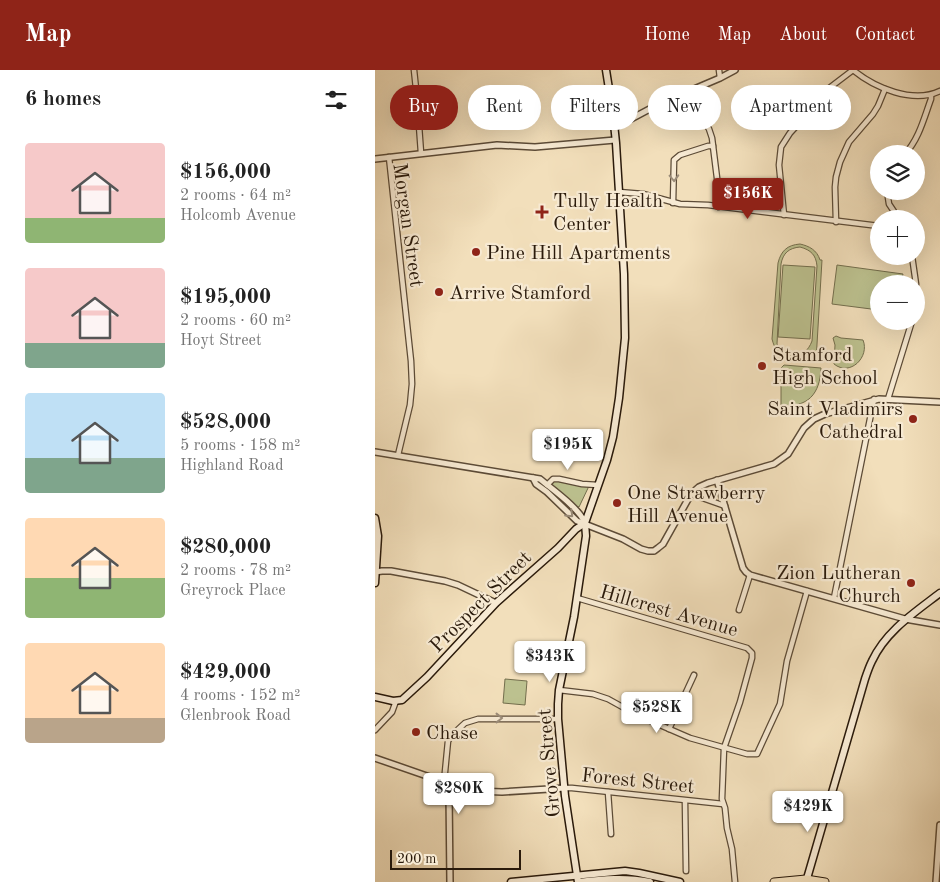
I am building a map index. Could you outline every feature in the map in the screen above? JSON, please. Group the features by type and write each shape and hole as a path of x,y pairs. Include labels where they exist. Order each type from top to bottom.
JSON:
{"main road":[{"path":"605,70 607,85"},
{"path":"585,523 613,437 625,338 625,299 614,130"},
{"path":"375,518 377,536 375,584"},
{"name":"Grove Street","path":"578,880 565,788 558,719 559,690 577,598 586,536 585,523"},
{"name":"Prospect Street","path":"397,701 402,700 427,677 496,603 558,548 576,529 585,523"},
{"path":"806,881 871,662 886,639 905,619 940,593"},
{"path":"375,697 397,701"},
{"path":"578,880 630,872 680,882"},
{"path":"511,882 614,878 650,882"},
{"path":"774,882 825,882"}],"street":[{"path":"414,70 421,153"},
{"path":"719,70 720,78"},
{"path":"703,85 735,70"},
{"path":"784,216 779,153 783,142 828,89 853,70 885,89 904,94 920,96 931,95 940,91"},
{"path":"837,222 835,187 840,162 849,142 873,114 885,89"},
{"path":"912,145 931,95"},
{"path":"709,130 712,138 719,207"},
{"path":"389,157 497,145 535,147 615,140"},
{"path":"673,203 674,160 680,155 713,146"},
{"name":"Morgan Street","path":"375,159 389,157 411,361 412,384 398,455"},
{"path":"619,192 643,194 673,203 870,225"},
{"path":"888,399 909,330"},
{"path":"533,478 536,484 577,521 623,539 641,549 654,551 663,544 691,494 699,487 774,464 788,454 804,428 814,419 874,400 940,402"},
{"path":"834,598 874,400"},
{"path":"375,452 540,480 577,512 585,523"},
{"path":"547,486 553,479 598,485"},
{"path":"717,480 743,568 750,575 905,619 940,625"},
{"path":"691,494 725,506"},
{"path":"376,572 391,571 445,581 496,603"},
{"path":"739,610 750,575"},
{"path":"559,690 593,694 692,738 747,754 757,754 780,704 784,673 807,591"},
{"name":"Hillcrest Avenue","path":"577,598 747,648 752,653 724,748"},
{"path":"669,728 694,676"},
{"name":"Prospect Street","path":"375,730 392,712 397,701"},
{"path":"444,782 448,741 465,723 478,718 558,719"},
{"path":"724,748 722,799 732,849 735,882"},
{"name":"Forest Street","path":"375,758 473,790 493,792 571,788 723,804"},
{"path":"450,882 449,790 451,784"},
{"path":"608,792 611,834"},
{"path":"685,801 686,871"},
{"path":"936,882 940,825"}],"green space":[{"path":"800,244 815,251 820,260 822,260 816,361 811,360 811,352 799,359 787,359 778,352 772,339 778,263 785,249","holes":["800,247 814,256 817,266 812,341 805,352 800,355 790,356 781,350 777,344 781,264 783,257 790,250"]},
{"path":"783,265 815,267 810,339 778,337"},
{"path":"837,265 903,274 870,275 870,309 832,304"},
{"path":"836,336 863,340 864,353 852,367 840,367 834,364 835,345 833,338"},
{"path":"784,365 821,368 818,385 811,397 798,404 781,405 781,368"},
{"path":"555,481 589,486 579,507 573,505 551,485"},
{"path":"505,679 527,681 525,705 503,703"}],"place":[{"name":"Tully Health Center","path":"542,212"},
{"name":"Pine Hill Apartments","path":"476,252"},
{"name":"Arrive Stamford","path":"439,292"},
{"name":"Stamford High School","path":"762,366"},
{"name":"Saint Vladimirs Cathedral","path":"913,419"},
{"name":"One Strawberry Hill Avenue","path":"617,503"},
{"name":"Zion Lutheran Church","path":"911,583"},
{"name":"Chase","path":"416,732"}]}
